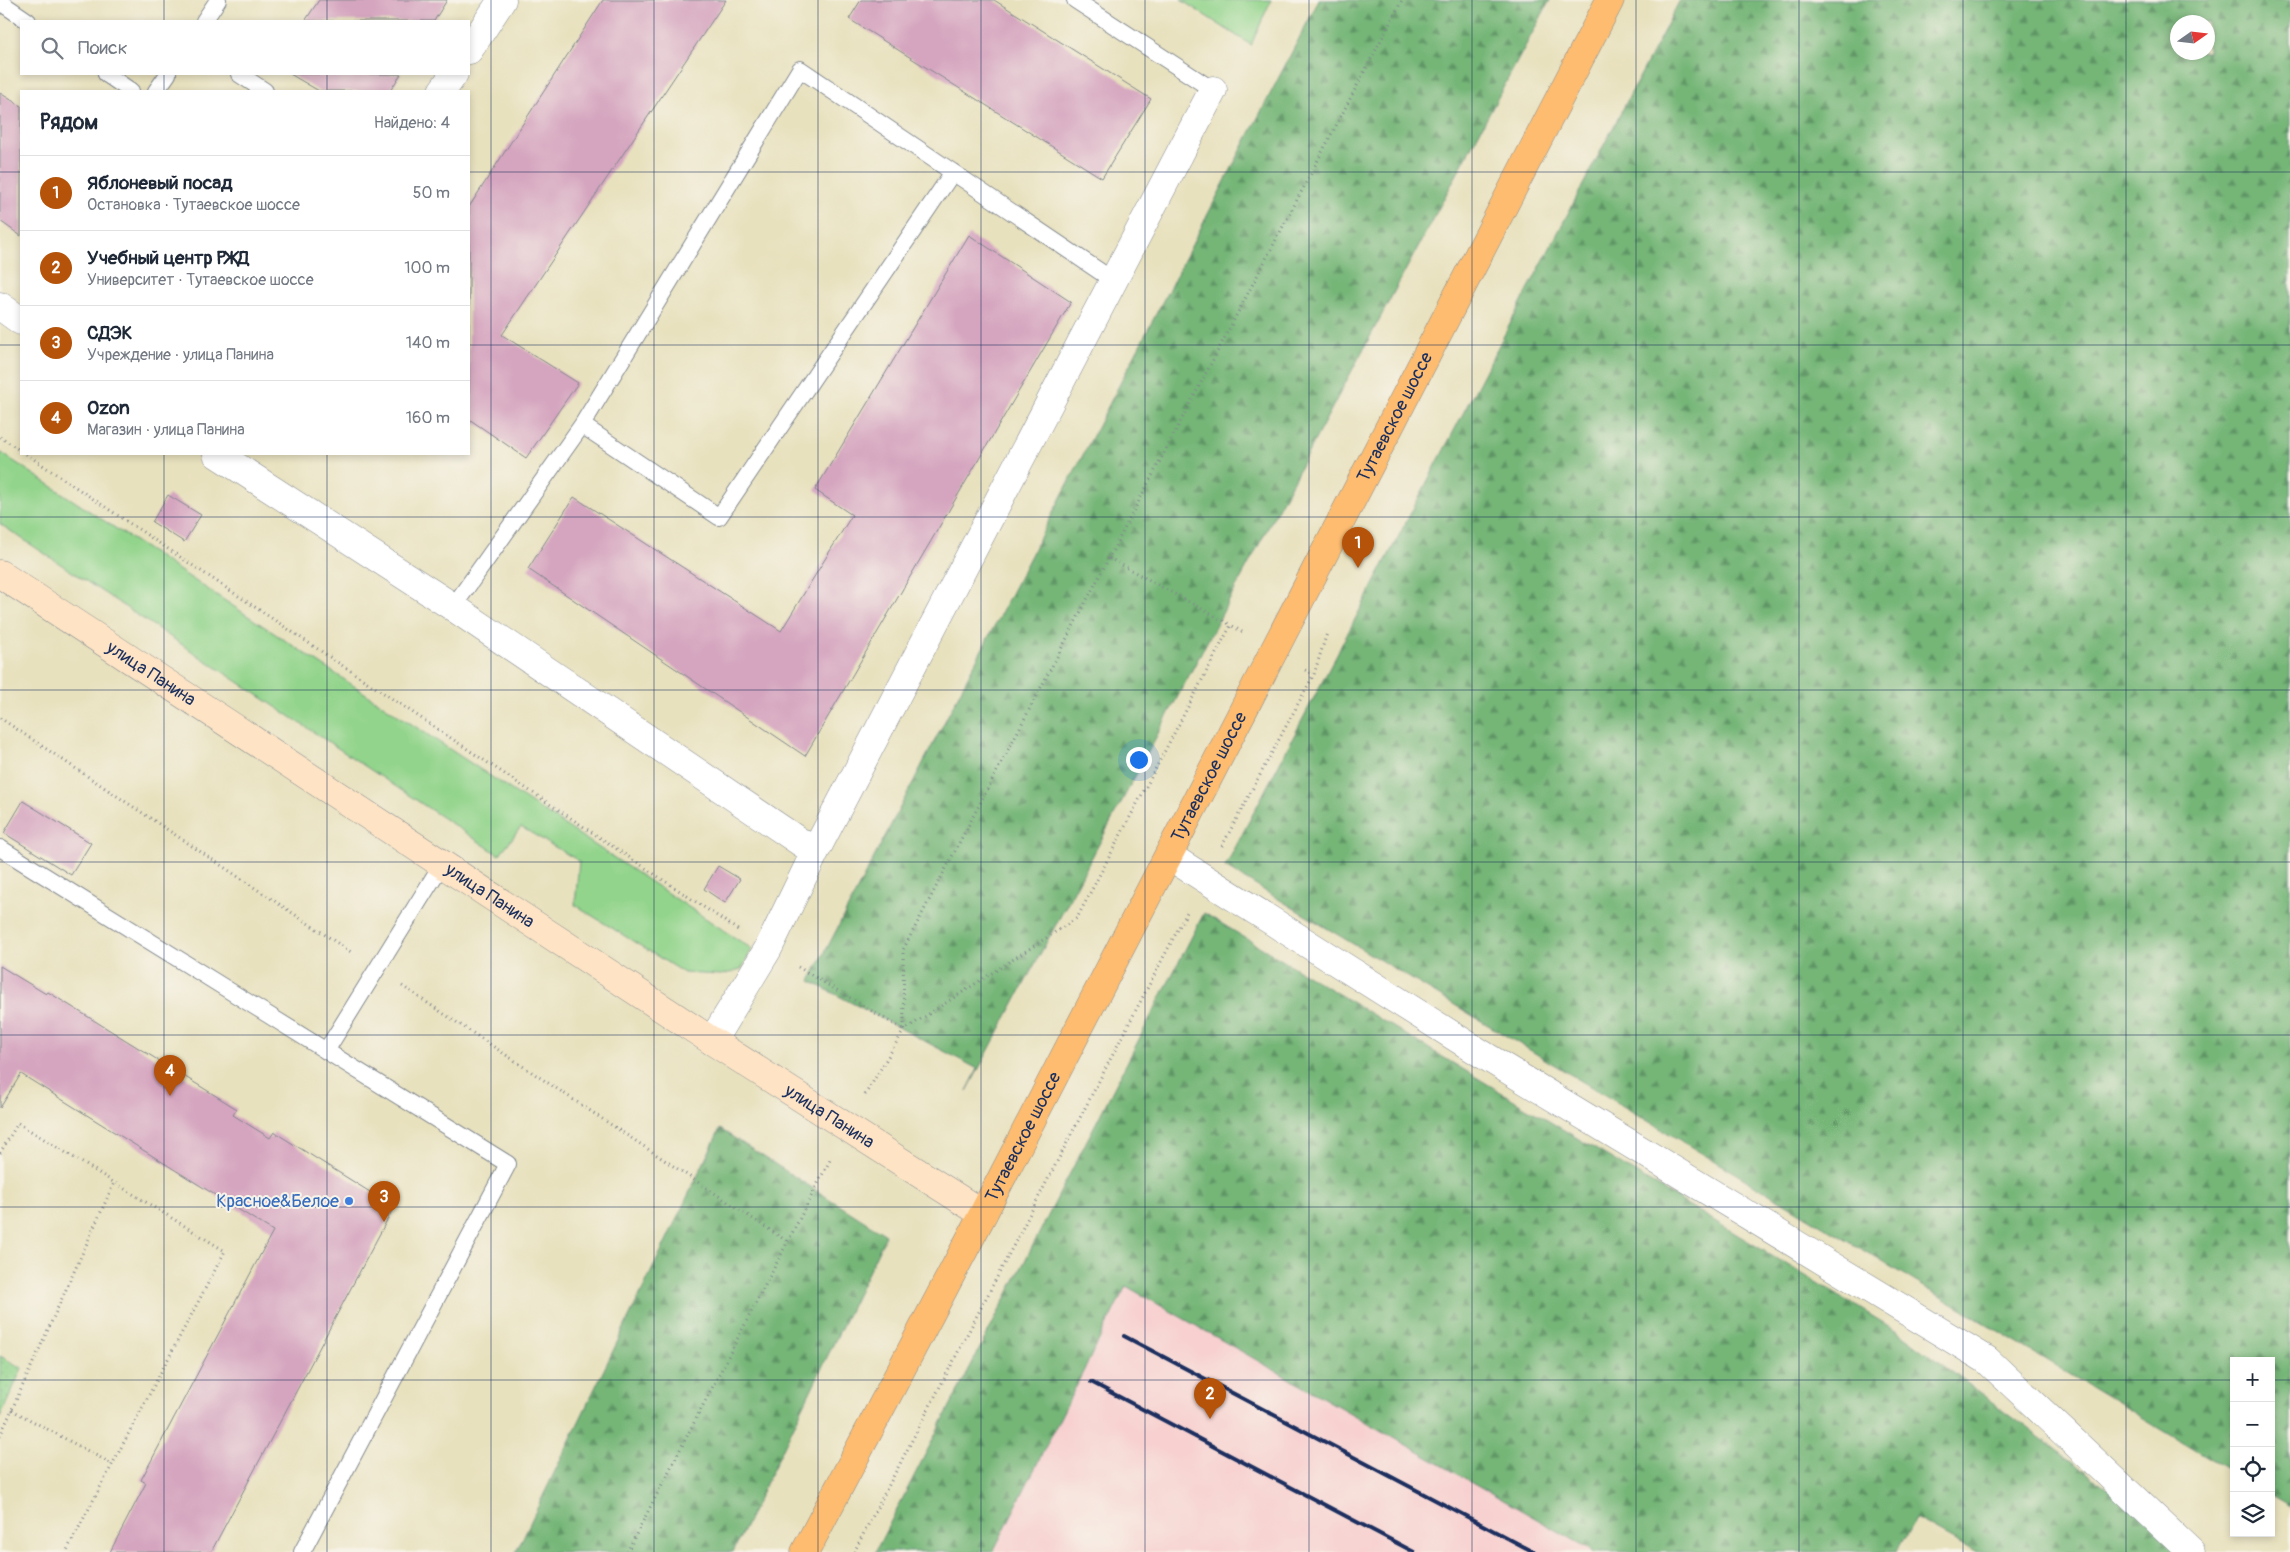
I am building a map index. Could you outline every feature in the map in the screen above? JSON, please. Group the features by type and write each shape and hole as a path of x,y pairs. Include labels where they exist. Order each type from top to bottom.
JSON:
{"main road":[{"name":"Тутаевское шоссе","path":"805,1552 1169,856 1610,0"}],"street":[{"path":"470,48 502,0"},
{"path":"443,90 453,75"},
{"path":"712,1041 768,949 815,852 1213,90"},
{"path":"0,306 20,320"},
{"path":"219,455 453,607 815,852"},
{"name":"улица Панина","path":"0,574 712,1041 983,1214"},
{"path":"1169,856 1482,1054 1987,1360 2191,1552"}],"lane":[{"path":"205,20 218,0"},
{"path":"1075,0 1213,90"},
{"path":"0,2 27,20"},
{"path":"453,607 582,425 800,69 1114,280"},
{"path":"108,75 130,90"},
{"path":"157,90 167,75"},
{"path":"241,75 263,90"},
{"path":"582,425 719,517 953,172"},
{"path":"0,848 508,1164 302,1552"},
{"path":"326,1051 442,864"}],"path":[{"path":"904,1030 903,950 1402,0"},
{"path":"0,437 20,450"},
{"path":"27,455 768,949 904,1030"},
{"path":"1109,558 1275,651"},
{"path":"904,1030 1077,918 1231,625"},
{"path":"854,1552 1205,878 1314,674 1329,627"},
{"path":"0,1153 18,1123 225,1251 66,1552"},
{"path":"0,1436 114,1182"},
{"path":"626,1552 788,1242"},
{"path":"12,1410 112,1464"}],"shaded area":[{"path":"1126,1286 1595,1552 993,1552"}],"green space":[{"path":"1181,0 1271,0 1251,45"},
{"path":"1319,0 1550,0 967,1091 978,1069 810,981"},
{"path":"1680,0 2290,0 2290,1507 2275,1498 2275,1357 2230,1357 2230,1471 1225,867"},
{"path":"0,452 752,949 741,970 721,975 684,973 575,905 579,861 521,827 499,855 0,524"},
{"path":"1204,913 1897,1331 2193,1552 1976,1552 1915,1519 1897,1552 1595,1552 1126,1286 993,1552 875,1552"},
{"path":"720,1129 886,1235 733,1552 516,1552"},
{"path":"0,1356 22,1368 0,1418"}],"building":[{"path":"319,0 447,0 435,20 306,20"},
{"path":"603,0 726,0 502,335 578,383 526,458 470,420 470,205"},
{"path":"861,0 994,0 1151,99 1102,178 849,19"},
{"path":"292,75 400,75 391,90 317,90"},
{"path":"0,93 20,105 20,235 0,221"},
{"path":"969,235 1071,302 805,756 528,569 574,497 781,631 852,515 815,490"},
{"path":"168,495 201,515 184,542 152,522"},
{"path":"23,801 91,843 71,875 4,833"},
{"path":"718,866 740,879 725,903 704,889"},
{"path":"0,966 46,994 48,992 237,1109 233,1115 270,1138 274,1132 394,1207 211,1552 110,1552 146,1483 141,1480 273,1231 21,1074 0,1108"}],"railway":[{"path":"1124,1336 1534,1552"},
{"path":"1091,1382 1414,1552"}],"place":[{"name":"Яблоневый посад","path":"1358,568"},
{"name":"Ozon","path":"170,1096"},
{"name":"Красное&Белое","path":"349,1201"},
{"name":"СДЭК","path":"384,1222"},
{"name":"Учебный центр РЖД","path":"1210,1419"}]}
